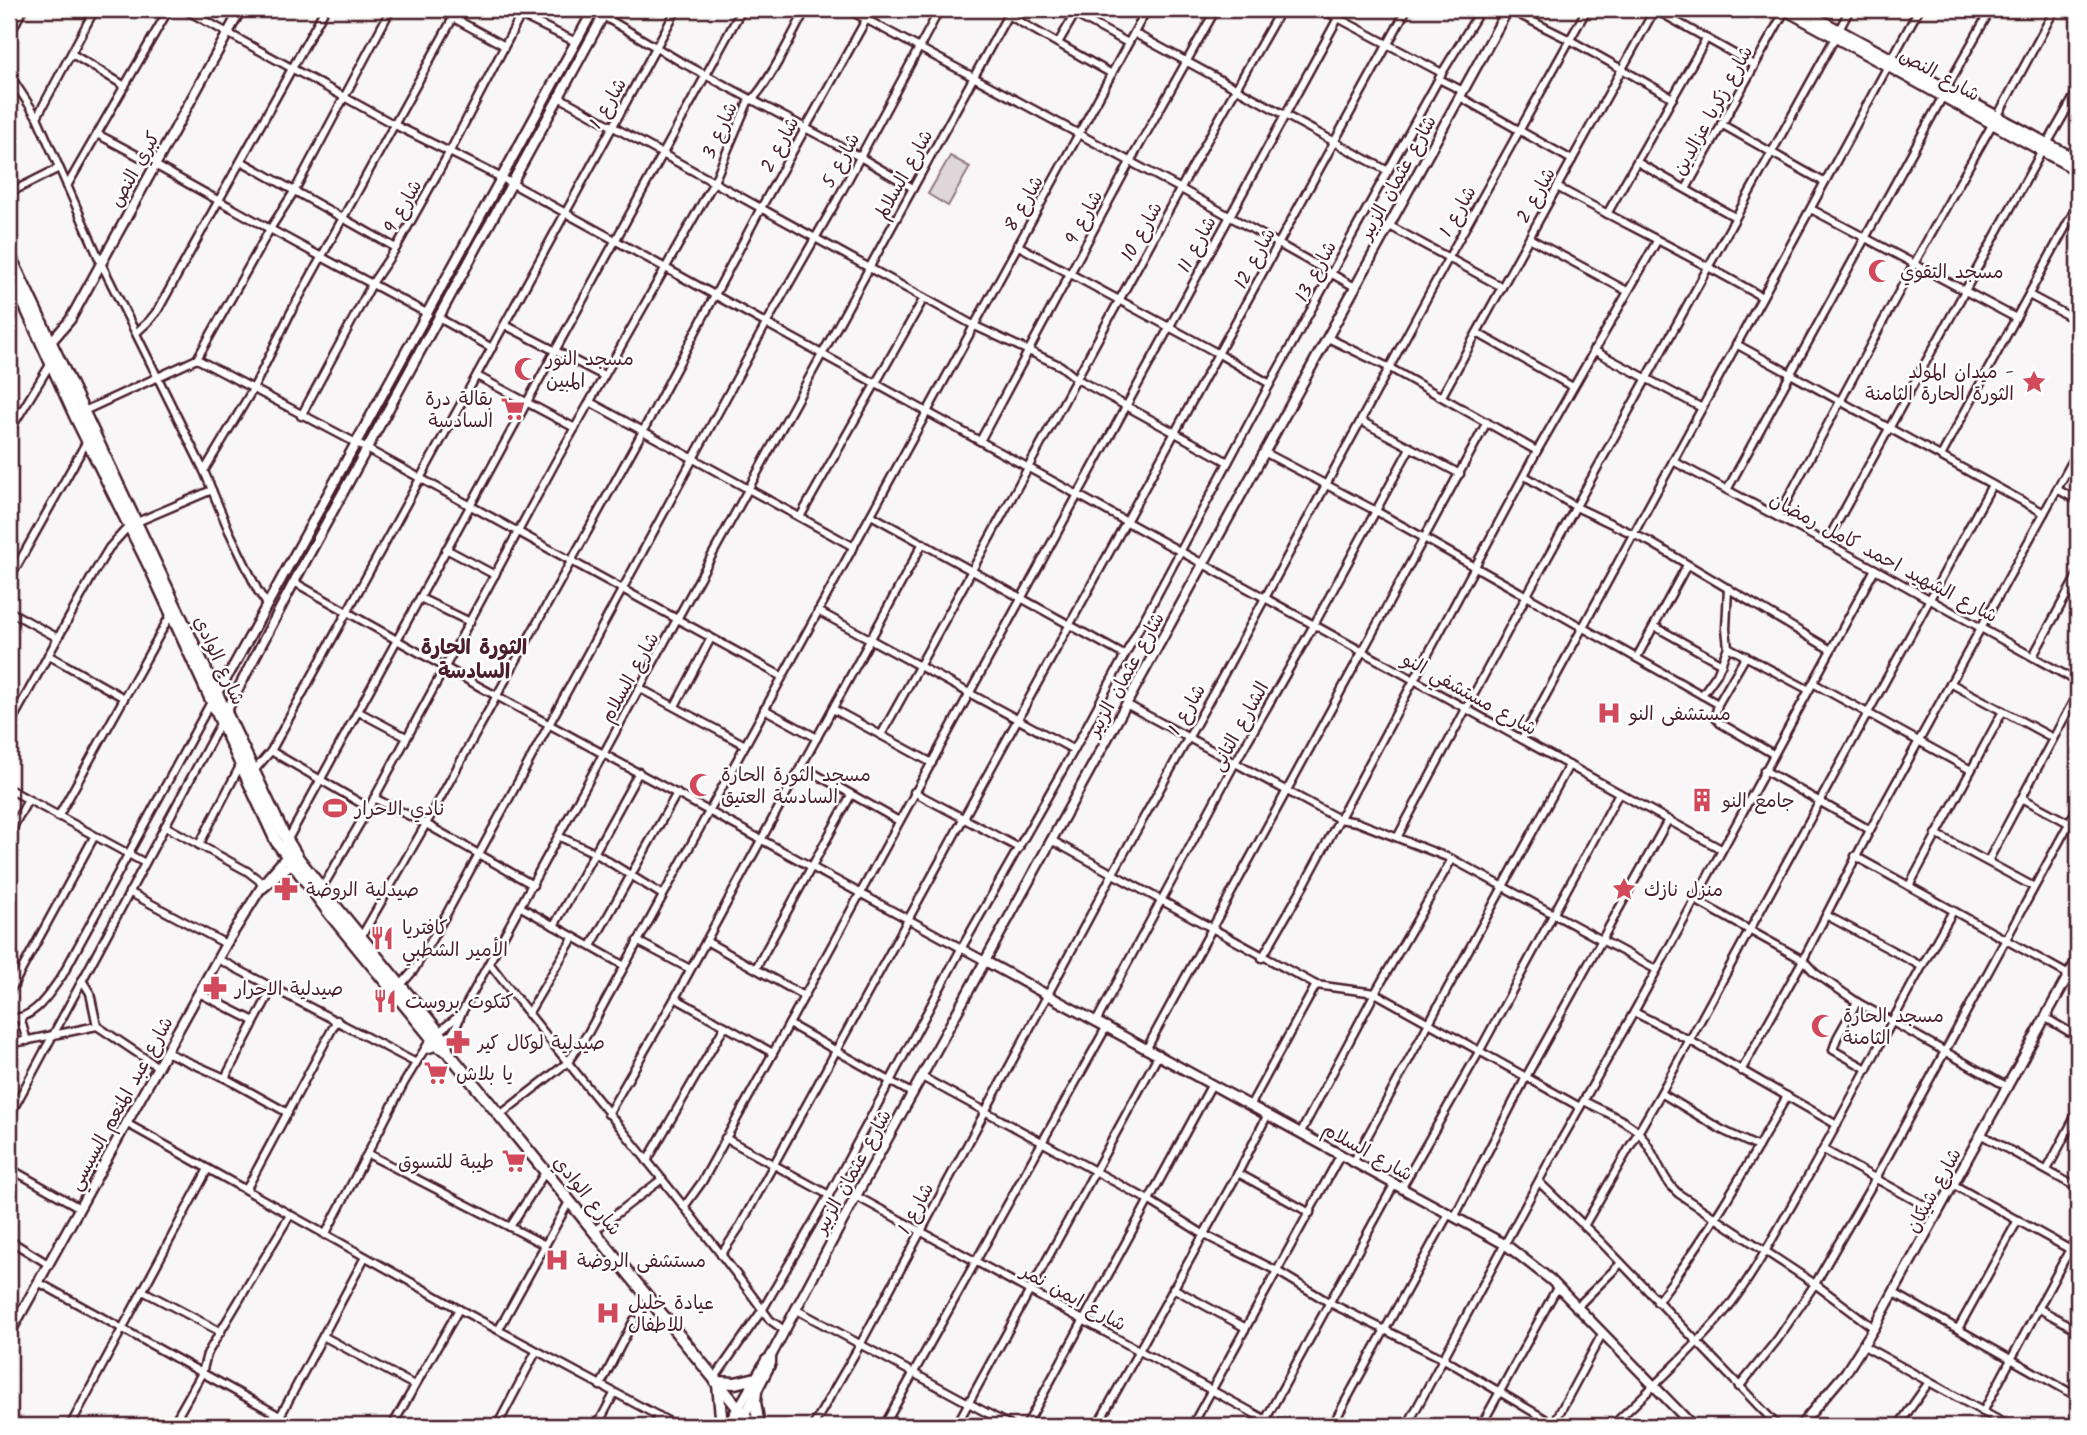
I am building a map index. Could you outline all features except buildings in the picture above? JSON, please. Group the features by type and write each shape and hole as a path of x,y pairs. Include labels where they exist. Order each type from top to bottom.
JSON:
{"main road":[{"name":"شارع النص","path":"1786,9 1838,33"},
{"name":"شارع النص","path":"1799,9 2044,147 2078,170"},
{"name":"شارع النص","path":"2044,147 2078,161"},
{"name":"شارع الوادي","path":"9,254 84,411 92,439"},
{"name":"شارع الوادي","path":"9,271 51,363 92,439 214,698 240,766 276,841 435,1034"},
{"name":"شارع الوادي","path":"132,525 171,614 214,698"},
{"name":"شارع الوادي","path":"223,718 287,841 321,888 401,985 444,1046 753,1426"},
{"path":"722,1426 716,1382 756,1378"},
{"path":"756,1391 759,1426"},
{"path":"729,1426 741,1413"},
{"path":"738,1426 741,1413"}],"street":[{"path":"9,36 23,9"},
{"path":"37,117 95,9"},
{"path":"67,186 169,9"},
{"name":"شارع مستشفي النو","path":"184,9 395,125 513,184 1721,849"},
{"name":"كبري النص","path":"51,342 65,328 241,9"},
{"path":"137,332 158,310 325,9"},
{"path":"84,411 197,359 270,229 295,191 391,9"},
{"path":"437,9 503,45"},
{"path":"204,471 253,389 458,9"},
{"path":"9,1019 38,1009 62,976 594,9"},
{"name":"شارع 1","path":"253,772 271,751 677,9"},
{"path":"287,841 742,9"},
{"name":"شارع 3","path":"321,888 369,808 575,428 714,181 748,102 754,99 806,9"},
{"path":"847,9 1181,189 1355,287"},
{"name":"شارع 2","path":"361,937 643,431 761,208 872,9"},
{"name":"شارع 5","path":"401,985 423,956 940,9"},
{"path":"1065,9 1128,43"},
{"name":"شارع 8","path":"500,1115 568,1062 588,1033 661,894 854,548 1147,9"},
{"name":"شارع 9","path":"980,441 1130,162 1216,9"},
{"name":"شارع 10","path":"881,735 1281,9"},
{"path":"1321,9 1440,76 1461,94 1572,160"},
{"name":"شارع 11","path":"684,1207 692,1198 789,1024 1343,9"},
{"name":"شارع 12","path":"721,1255 739,1228 838,1051 1407,9"},
{"name":"شارع 13","path":"716,1382 763,1309 829,1195 1270,384 1440,76 1481,9"},
{"path":"1508,9 1570,40 1673,98"},
{"name":"شارع عثمان الزبير","path":"741,1413 756,1378 771,1356 856,1196 1508,9"},
{"name":"شارع 1","path":"813,1426 860,1345 1113,873 1587,9"},
{"path":"1655,9 1755,65"},
{"name":"شارع 2","path":"1442,396 1655,9"},
{"name":"شارع زكريا عزالدين","path":"1686,189 1786,9"},
{"path":"1398,836 1527,595 1850,9"},
{"path":"1522,739 1919,9"},
{"path":"1727,490 1991,9"},
{"path":"1778,517 2055,9"},
{"path":"522,12 576,42"},
{"name":"شارع 9","path":"301,416 373,282 396,248 449,153 522,12"},
{"path":"9,1117 294,582 605,12 656,47 913,188"},
{"path":"1010,12 1111,74"},
{"name":"شارع السلالم","path":"821,354 1010,12"},
{"path":"1058,43 1075,15"},
{"path":"1133,33 1388,171"},
{"path":"1607,214 1706,39"},
{"path":"72,54 125,86"},
{"path":"9,74 37,117 101,263 137,332 253,580 267,604"},
{"path":"1826,543 2078,90"},
{"path":"559,97 975,326 1061,366 1077,379 1228,462"},
{"path":"1721,124 1824,182"},
{"path":"97,134 428,314"},
{"path":"241,161 396,248"},
{"path":"1637,162 1735,216"},
{"path":"9,193 59,169"},
{"path":"1557,187 1762,297"},
{"path":"1941,456 2078,204"},
{"path":"1811,209 2016,318"},
{"path":"1388,225 1502,287"},
{"path":"1529,238 1627,292"},
{"path":"1262,958 1593,350 1657,241"},
{"path":"1017,245 1270,384"},
{"path":"2029,295 2078,321"},
{"path":"9,318 20,298"},
{"path":"800,517 924,298"},
{"path":"439,318 492,348"},
{"path":"505,325 604,376"},
{"path":"1477,333 1573,387"},
{"path":"1328,338 1390,368 1538,451"},
{"path":"1736,344 2044,513"},
{"path":"1593,350 1702,408"},
{"name":"شارع السلام","path":"444,1046 641,689 821,354"},
{"path":"197,359 421,478 781,676"},
{"path":"9,432 51,363"},
{"path":"477,376 575,428"},
{"path":"590,402 854,548"},
{"path":"1361,421 1460,474"},
{"path":"1147,1048 1487,422"},
{"path":"9,580 92,439"},
{"name":"الشارع التانى","path":"1097,1020 1235,763 1410,448"},
{"path":"1741,1071 2078,451"},
{"path":"1264,452 1582,625 1718,704"},
{"name":"شارع الشهيد احمد كامل رمضان","path":"1673,461 2078,682"},
{"path":"1525,476 1576,506 1634,534 1831,650"},
{"path":"1584,1226 1661,1093 1992,485"},
{"path":"2057,489 2078,500"},
{"path":"9,726 11,718 99,565 132,525 212,490"},
{"path":"871,515 1124,655"},
{"path":"608,1115 675,998 923,543"},
{"path":"446,549 495,575"},
{"path":"1637,657 1688,565"},
{"path":"1407,1426 1875,569"},
{"path":"2033,656 2078,574"},
{"path":"294,582 346,613 985,961"},
{"path":"1702,695 1722,664 1728,647 1728,588"},
{"path":"420,598 470,622"},
{"path":"9,611 58,638"},
{"path":"818,611 1073,750"},
{"path":"58,817 171,614"},
{"path":"1654,626 1722,664"},
{"path":"675,706 711,638"},
{"path":"1728,647 1808,690"},
{"path":"48,655 124,698"},
{"path":"1746,656 1718,704 1716,717 1720,723 1773,754"},
{"path":"1813,683 1971,771"},
{"path":"1950,683 2053,738"},
{"path":"641,689 745,745"},
{"path":"1988,861 2078,692"},
{"path":"1126,704 1339,819 1357,822 1398,836 1452,859 1657,970"},
{"path":"764,709 817,738"},
{"path":"833,709 932,763"},
{"path":"1909,886 2003,711"},
{"path":"359,712 407,737"},
{"path":"271,751 369,808"},
{"path":"1354,1161 1569,765"},
{"path":"199,845 240,766"},
{"path":"801,766 899,821"},
{"path":"1764,770 1870,830"},
{"path":"554,926 639,772"},
{"path":"9,789 145,863"},
{"path":"914,792 1019,848"},
{"path":"591,946 677,793"},
{"path":"1264,1423 1398,1185 1479,1052 1619,793"},
{"path":"755,968 851,795"},
{"path":"374,798 426,824 533,885"},
{"path":"2022,798 2078,828"},
{"path":"9,834 28,800"},
{"path":"1739,1387 1777,1340 1815,1284 1876,1178 2078,807"},
{"path":"1332,1426 1384,1330 1452,1215 1668,820"},
{"path":"164,827 247,871 260,881 262,888"},
{"path":"1936,834 2034,887"},
{"path":"9,993 94,837"},
{"path":"560,837 595,853 661,894"},
{"path":"1051,840 1262,958 1316,985 1375,993 1526,1077 1639,1132 1671,1188 1815,1284 1874,1328"},
{"path":"1856,856 2069,975"},
{"path":"1301,1132 1375,993 1452,859"},
{"name":"شارع عبد المنعم السيسي","path":"9,1335 226,944 272,872 289,860"},
{"path":"129,892 226,944"},
{"path":"1695,900 1803,960 1815,973 1857,1002 2008,1087"},
{"path":"521,907 623,965"},
{"path":"1612,1426 1697,1343 1729,1306 1765,1251 1824,1150 1953,911"},
{"path":"1825,915 1922,966"},
{"path":"94,919 110,927"},
{"path":"528,1014 537,1003 573,938"},
{"path":"637,941 690,969"},
{"path":"706,941 804,996"},
{"path":"218,958 416,1063"},
{"name":"شارع السلام","path":"985,961 1506,1245 1558,1286 1576,1308 1693,1426"},
{"path":"490,964 608,1115 662,1179 770,1320 784,1330"},
{"name":"شارع شيكان","path":"1801,1426 1864,1346 2069,975 2077,965"},
{"path":"82,980 90,993 97,1026"},
{"path":"1251,1104 1316,985"},
{"path":"225,1078 273,987"},
{"path":"199,993 254,1021"},
{"path":"675,998 773,1053"},
{"path":"1857,1002 1836,1038 1833,1050 1867,1069"},
{"path":"1634,1012 1689,1040 1837,1125"},
{"name":"شارع السلام","path":"435,1034 461,1014"},
{"path":"20,1017 27,1041"},
{"path":"2046,1018 2078,1037"},
{"path":"246,1190 337,1020"},
{"path":"789,1024 913,1094"},
{"path":"9,1044 97,1026 158,1067"},
{"path":"647,1161 724,1026"},
{"path":"884,1426 1107,1026"},
{"path":"325,1235 416,1063 435,1034"},
{"path":"426,1050 444,1046"},
{"path":"166,1052 225,1078 288,1113"},
{"path":"956,1426 1159,1054"},
{"path":"922,1077 1150,1201 1203,1234 1277,1271 1330,1303 1444,1359 1555,1425 1602,1334"},
{"path":"1026,1426 1212,1084"},
{"path":"1661,1093 1722,1130 1758,1147"},
{"path":"1657,1302 1717,1219 1787,1096"},
{"path":"2047,1170 2078,1111"},
{"path":"1097,1426 1268,1114"},
{"path":"126,1123 536,1352 677,1426"},
{"path":"1982,1135 2078,1188"},
{"path":"725,1138 829,1195"},
{"path":"1824,1150 1938,1213"},
{"path":"368,1153 545,1245"},
{"path":"1192,1426 1342,1154"},
{"path":"9,1168 80,1208"},
{"path":"70,1426 208,1169"},
{"path":"510,1227 546,1171"},
{"path":"1238,1173 1310,1213"},
{"path":"594,1231 662,1179"},
{"path":"1539,1182 1778,1426"},
{"path":"1954,1185 2070,1249"},
{"name":"شارع ايمن نمر","path":"856,1196 1030,1290 1264,1423 1277,1426"},
{"path":"499,1329 570,1200"},
{"path":"172,1426 202,1373 207,1354 290,1215"},
{"path":"1958,1329 2018,1220"},
{"path":"1983,1412 2078,1234"},
{"path":"9,1240 48,1264"},
{"path":"275,1426 365,1257"},
{"path":"1576,1308 1621,1263"},
{"path":"38,1282 280,1416"},
{"path":"1481,1426 1558,1286"},
{"path":"1173,1288 1245,1328"},
{"path":"143,1291 221,1332"},
{"path":"1894,1293 2078,1397"},
{"path":"2038,1308 2078,1330"},
{"path":"392,1426 458,1309"},
{"path":"795,1309 1012,1426"},
{"path":"600,1386 634,1320"},
{"path":"323,1336 414,1385"},
{"path":"1864,1346 2009,1426"},
{"path":"497,1426 536,1352"},
{"name":"شارع عثمان الزبير","path":"741,1413 771,1363 771,1356"},
{"path":"1898,1426 1929,1382"},
{"path":"597,1426 614,1394"},
{"path":"653,1426 659,1416"}],"shaded area":[{"path":"950,156 970,167 948,206 928,194"}],"place":[{"name":"مسجد التقوي","path":"1880,271"},
{"name":"مسجد النور المبين","path":"526,369"},
{"name":"ميدان المولد - الثورة الحارة الثامنة","path":"2034,382"},
{"name":"بقالة درة السادسة","path":"513,409"},
{"name":"مستشفى النو","path":"1609,713"},
{"name":"مسجد الثورة الحارة السادسة العتيق","path":"701,785"},
{"name":"جامع النو","path":"1702,800"},
{"name":"نادي الاحرار","path":"335,808"},
{"name":"صيدلية الروضة","path":"286,889"},
{"name":"منزل نازك","path":"1624,889"},
{"name":"كافتريا الأمير الشطبي","path":"382,938"},
{"name":"صيدلية الاحرار","path":"215,988"},
{"name":"كتكوت بروست","path":"385,1001"},
{"name":"مسجد الحارة الثامنة","path":"1823,1026"},
{"name":"صيدلية لوكال كير","path":"458,1042"},
{"name":"يا بلاش","path":"436,1073"},
{"name":"طيبة للتسوق","path":"514,1161"},
{"name":"مستشفى الروضة","path":"557,1260"},
{"name":"عيادة خليل للاطفال","path":"608,1313"}],"district":[{"name":"الثورة الحارة السادسة","path":"474,659"}]}
